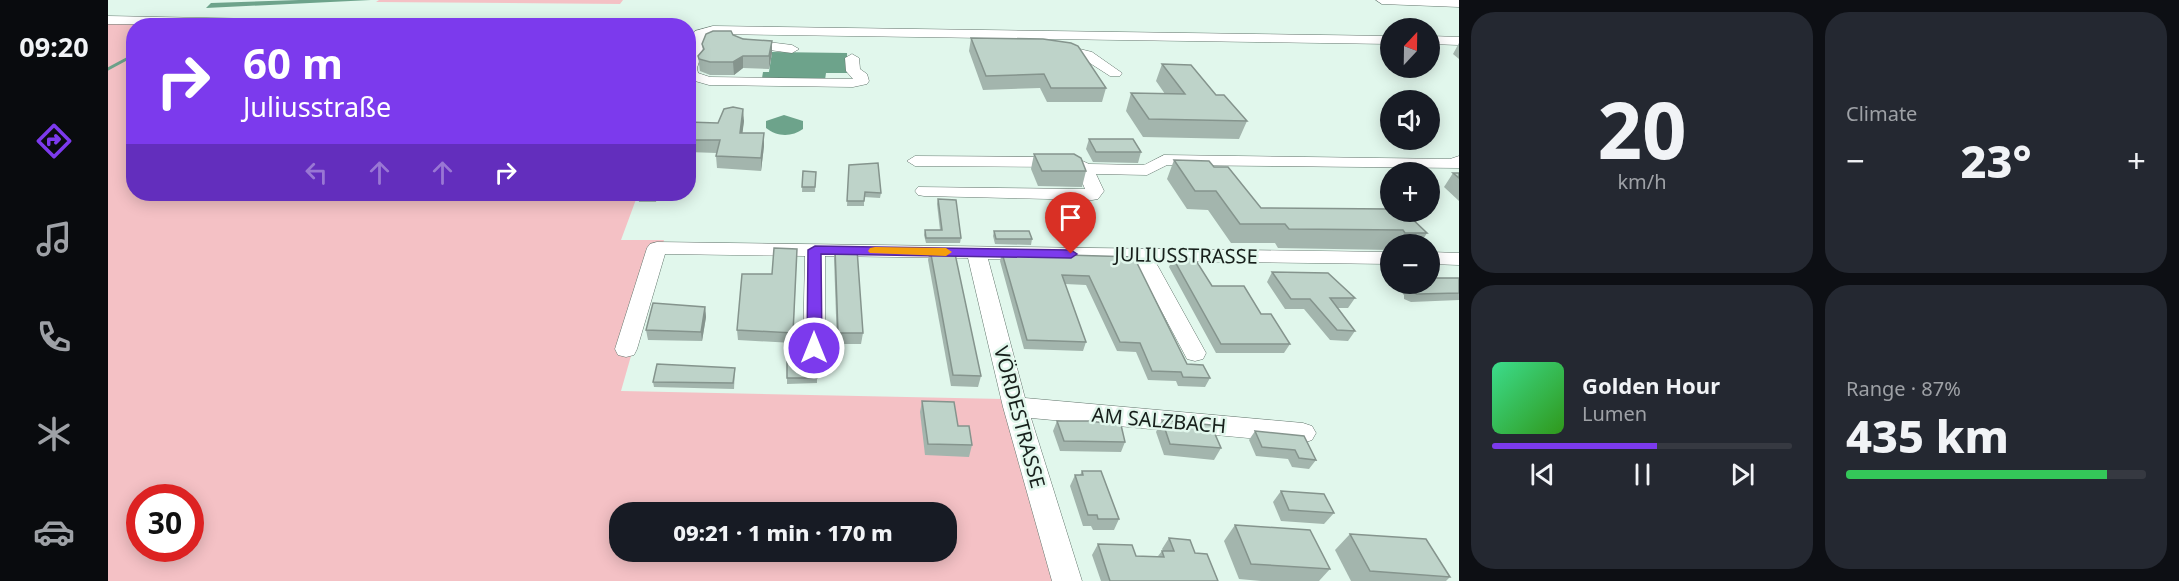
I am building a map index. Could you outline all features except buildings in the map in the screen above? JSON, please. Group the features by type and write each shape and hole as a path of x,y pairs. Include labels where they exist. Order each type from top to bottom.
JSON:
{"street":[{"path":"1382,0 1459,3"},
{"path":"1416,1 1436,11 1459,15"},
{"path":"108,20 126,20"},
{"path":"696,37 703,31 713,30 1380,40"},
{"path":"929,32 933,43 1052,46 1074,50 1094,58 1115,73"},
{"path":"696,38 792,49"},
{"path":"1440,40 1459,41"},
{"path":"696,77 709,81 853,83 862,81 862,77 853,71 852,58"},
{"path":"915,161 1074,162 1085,169 1147,170 1164,160 1453,164 1459,161"},
{"path":"1211,161 1223,176"},
{"path":"924,191 1092,195 1095,191 1085,169"},
{"name":"JULIUSSTRASSE","path":"626,349 657,248 1380,258"},
{"path":"814,348 815,250"},
{"name":"VÖRDESTRASSE","path":"976,252 1015,407 1067,581"},
{"path":"1142,255 1195,353"},
{"path":"1440,258 1459,259"},
{"name":"AM SALZBACH","path":"1015,407 1303,433"}],"shaded area":[{"path":"371,0 206,8 211,3"},
{"path":"379,0 623,0 620,4 376,2"},
{"path":"108,24 126,24 126,201 635,201 621,240 664,240 621,391 1003,399 1053,581 108,581"},
{"path":"772,52 847,53 848,73 826,73 825,80 762,78 763,72 769,72"},
{"path":"784,115 803,121 803,129 784,135 766,128 766,121"}],"waterway":[{"path":"108,69 126,59"}],"slow traffic":[{"path":"875,251 946,252"}],"route":[{"path":"814,348 815,250 1071,254"}]}
